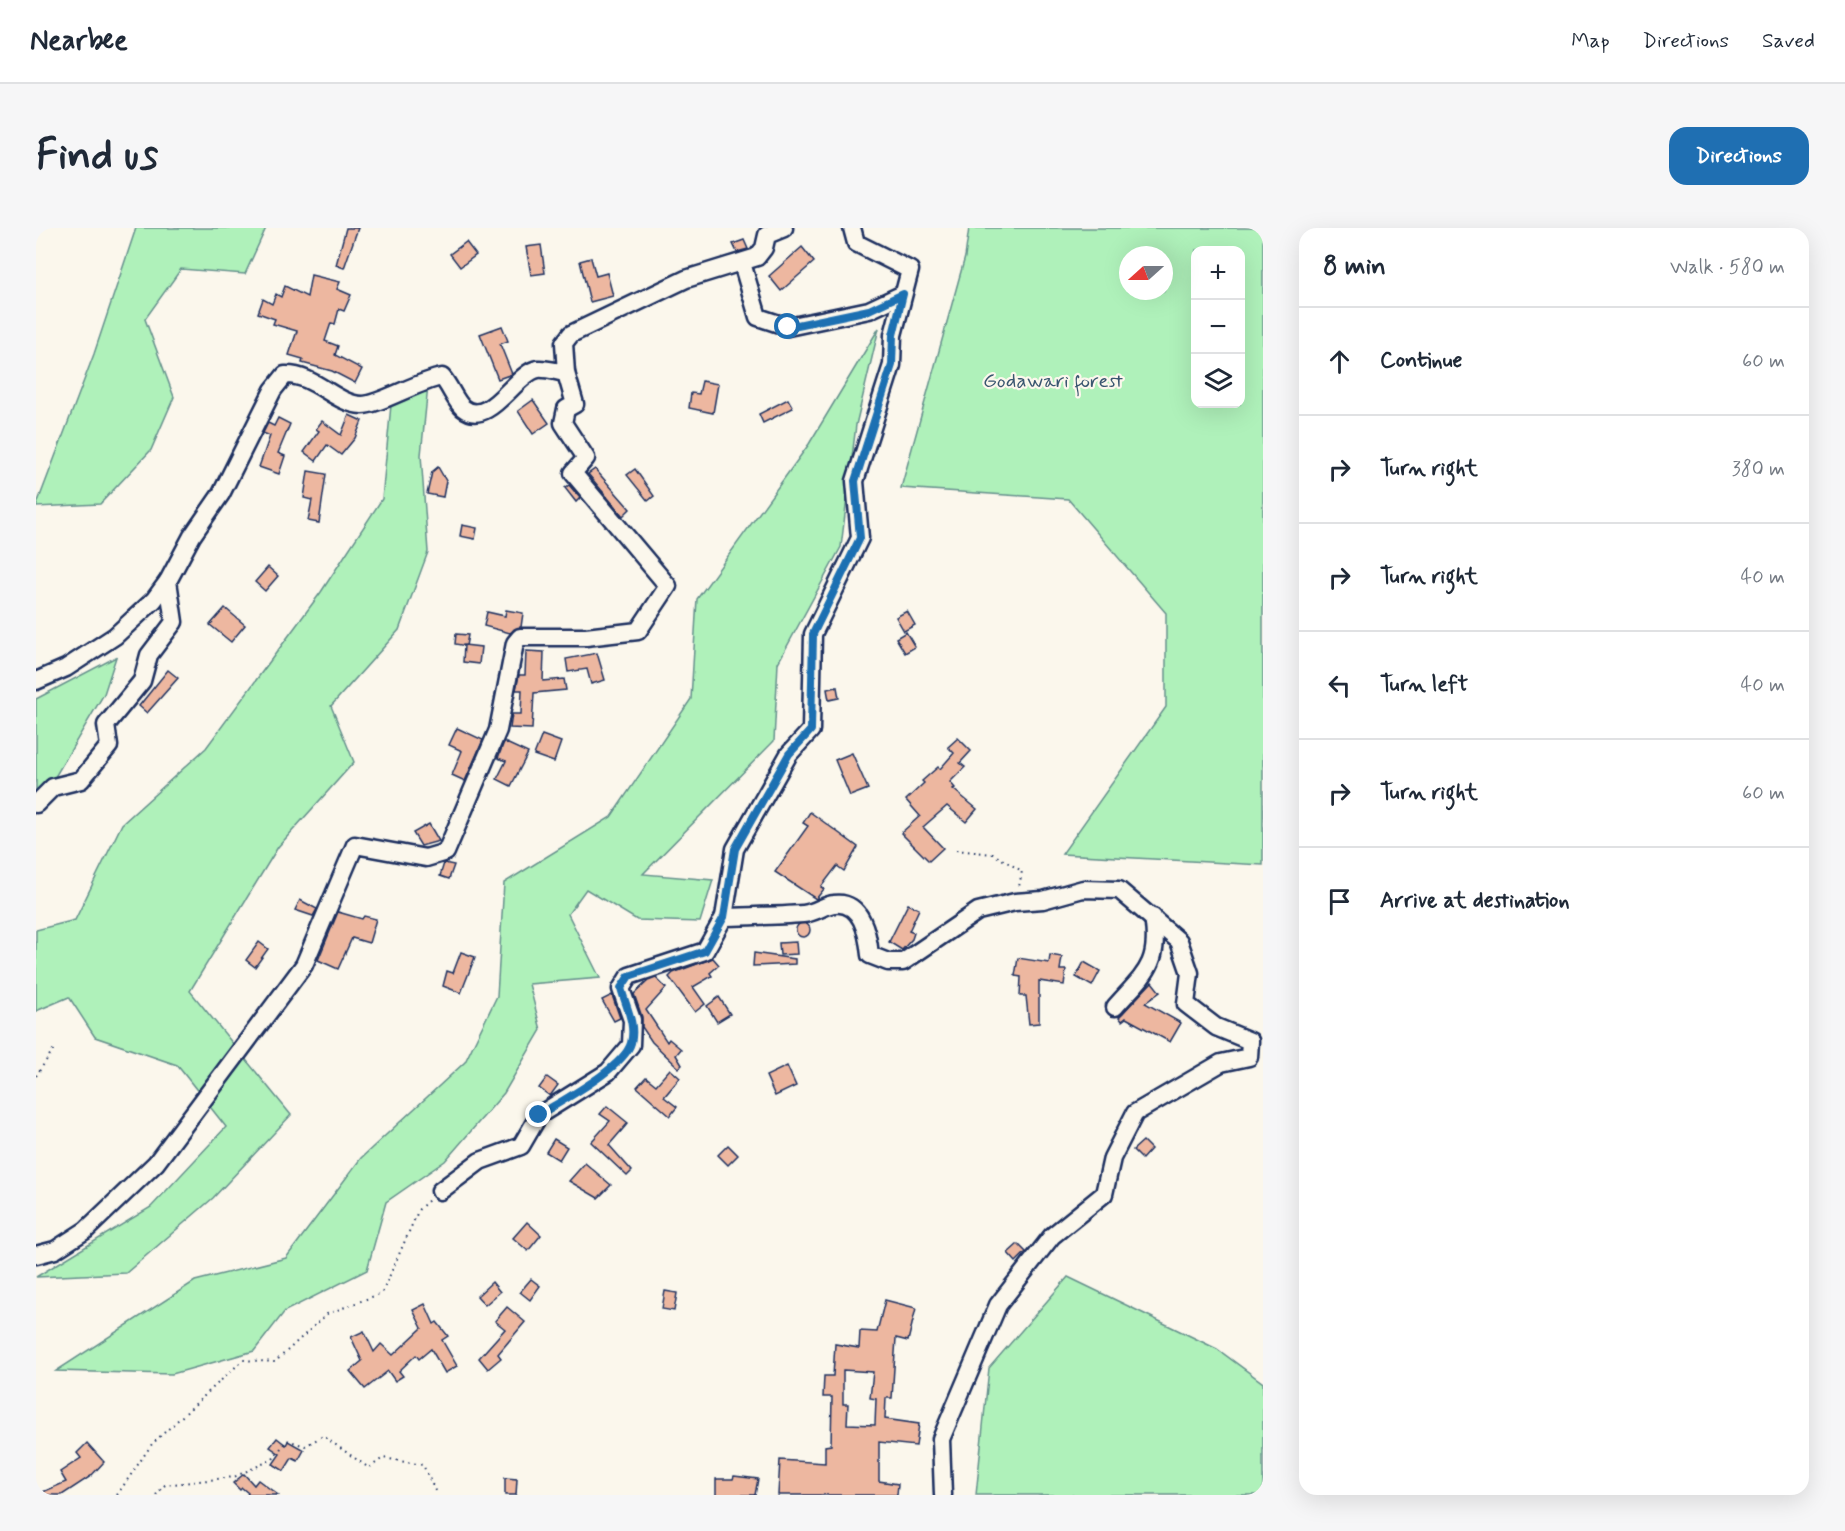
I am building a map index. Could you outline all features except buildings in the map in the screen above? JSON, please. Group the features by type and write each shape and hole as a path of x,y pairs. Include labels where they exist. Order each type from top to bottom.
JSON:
{"street":[{"path":"36,1255 55,1250 86,1230 156,1163 304,965 355,845 426,858 446,852 498,730 515,643 520,637 586,638 638,631 668,586 573,473 586,458 562,423 566,409 575,404 566,373 564,343 571,334 686,279 757,257 764,248 767,235 784,228"},
{"path":"440,1191 480,1161 521,1146 539,1115 608,1072 631,1045 632,1020 621,988 629,976 705,951 724,917 735,849 789,754 811,730 813,634 860,538 855,481 892,365 893,335 910,270 856,243 852,228"},
{"path":"742,263 758,317 788,327 869,310 903,294"},
{"path":"36,681 66,668 115,636 154,600 168,581 192,536 221,494 273,390 285,375 299,375 352,402 364,405 427,380 442,377 463,408 474,413 490,408 525,376 537,369 566,373"},
{"path":"36,804 53,787 81,780 109,746 106,725 142,681 149,655 174,622 168,581"},
{"path":"724,917 807,914 835,903 851,908 862,921 868,935 870,955 888,962 903,962 978,911 1015,902 1043,900 1083,889 1119,890 1179,941 1190,973 1186,1004 1216,1027 1250,1041 1249,1057 1221,1063 1136,1113 1112,1158 1104,1194 1052,1236 998,1305 941,1439 943,1495"},
{"path":"1115,1007 1152,965 1155,931 1153,917"}],"path":[{"path":"956,850 993,854 1023,871 1015,902"},
{"path":"36,1076 55,1047"},
{"path":"117,1495 152,1444 243,1360 274,1362 327,1314 382,1293 419,1209 440,1191"},
{"path":"156,1495 165,1485 234,1477 273,1459 287,1440 305,1446 323,1436 369,1468 383,1458 423,1466 437,1495"}],"green space":[{"path":"136,228 266,228 245,274 181,269 145,319 174,397 151,450 100,504 36,507 94,354"},
{"name":"Godawari forest","path":"969,228 1263,228 1263,865 1062,854 1166,707 1166,613 1068,499 901,488 965,257"},
{"path":"879,328 856,425 841,547 778,663 774,741 643,874 713,880 700,922 637,920 586,889 568,914 600,978 529,984 541,1030 504,1093 445,1161 386,1202 367,1270 285,1311 254,1351 172,1374 56,1371 195,1281 286,1258 361,1158 465,1062 497,996 504,883 611,817 691,699 697,599 809,444"},
{"path":"428,386 421,455 428,552 399,630 331,706 354,762 278,847 190,991 291,1115 213,1198 126,1273 36,1277 151,1207 226,1127 177,1065 95,1037 69,997 36,1011 36,930 75,920 122,824 206,748 321,592 382,499 391,405"},
{"path":"116,657 104,694 52,782 36,792 36,699"},
{"path":"1068,1277 1217,1349 1263,1383 1263,1495 976,1495 989,1368"}],"route":[{"path":"539,1115 608,1072 631,1045 632,1020 621,988 629,976 705,951 724,917 735,849 789,754 811,730 813,634 860,538 855,481 892,365 893,335 903,294 869,310 788,327"}]}
